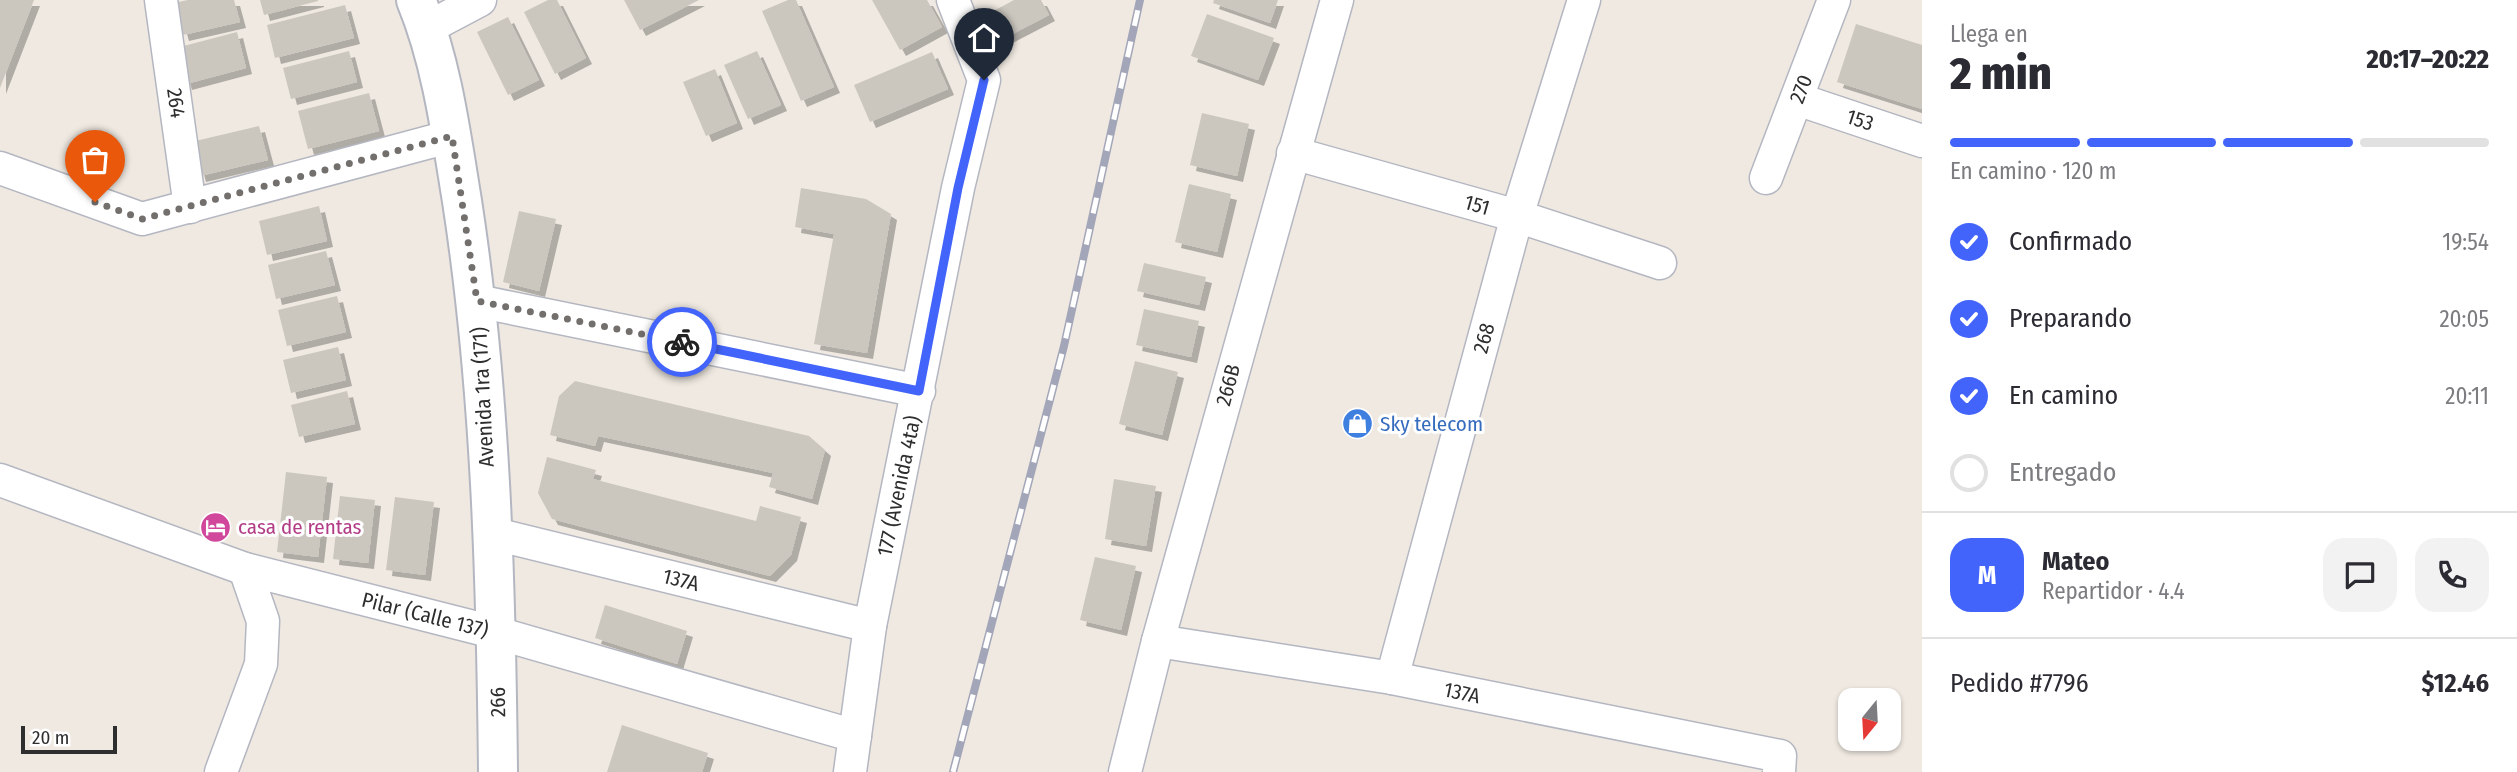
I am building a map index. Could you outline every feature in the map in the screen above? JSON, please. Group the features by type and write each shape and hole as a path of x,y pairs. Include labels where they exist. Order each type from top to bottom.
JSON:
{"street":[{"name":"264","path":"161,0 190,207"},
{"path":"422,14 480,0"},
{"name":"177 (Avenida 4ta)","path":"850,772 870,626 958,188 984,80 953,0"},
{"name":"266B","path":"1125,772 1158,641 1338,0"},
{"name":"268","path":"1392,678 1517,216 1584,0"},
{"name":"270","path":"1766,178 1834,0"},
{"name":"Avenida 1ra (171)","path":"422,14 452,136 477,301 497,633"},
{"name":"153","path":"1797,99 1922,141"},
{"path":"0,168 142,219 452,136"},
{"name":"151","path":"1293,153 1517,216 1660,263"},
{"path":"477,301 919,391"},
{"name":"Pilar (Calle 137)","path":"0,480 245,569 497,633 855,736"},
{"name":"137A","path":"491,533 870,626"},
{"path":"221,772 261,664 263,621 245,569"},
{"name":"266","path":"497,633 498,772"},
{"name":"137A","path":"1158,641 1392,678 1774,761"}],"building":[{"path":"0,0 34,0 0,88"},
{"path":"188,0 234,0 240,22 183,35 174,3"},
{"path":"260,0 318,0 318,1 264,15"},
{"path":"548,0 557,0 586,58 555,74 524,12"},
{"path":"624,0 699,0 640,30"},
{"path":"788,0 796,0 834,87 801,101 762,11"},
{"path":"872,0 927,0 942,27 900,50"},
{"path":"1014,0 1041,0 1049,15 1003,39 990,13"},
{"path":"1214,0 1278,0 1270,23 1213,3"},
{"path":"345,5 354,38 275,58 267,25"},
{"path":"1207,14 1274,38 1258,80 1191,56"},
{"path":"508,17 539,80 508,95 477,32"},
{"path":"1856,24 1922,45 1922,109 1837,82"},
{"path":"237,32 246,68 186,84 176,48"},
{"path":"349,51 357,82 291,99 283,68"},
{"path":"757,51 781,105 748,119 724,65"},
{"path":"932,52 948,89 870,122 854,85"},
{"path":"715,69 737,123 706,136 683,82"},
{"path":"369,93 379,131 308,149 298,111"},
{"path":"1202,113 1249,124 1237,176 1190,165"},
{"path":"259,126 268,160 200,176 191,142"},
{"path":"1189,184 1231,194 1217,252 1175,242"},
{"path":"801,188 866,199 891,214 867,353 814,344 834,234 795,227"},
{"path":"319,206 327,241 267,255 259,221"},
{"path":"519,211 556,219 539,291 503,282"},
{"path":"326,251 335,285 276,299 268,265"},
{"path":"1144,263 1206,277 1199,305 1137,291"},
{"path":"337,296 346,332 287,346 278,310"},
{"path":"1144,309 1199,321 1191,357 1136,345"},
{"path":"338,347 346,380 291,393 283,360"},
{"path":"1135,361 1178,372 1162,435 1119,424"},
{"path":"575,381 809,436 825,450 812,499 769,487 773,473 598,436 595,446 550,435 559,396"},
{"path":"347,391 355,424 299,437 291,405"},
{"path":"547,457 596,470 593,479 756,521 760,506 801,517 791,555 770,576 552,519 538,493"},
{"path":"286,472 327,477 318,557 277,552"},
{"path":"1114,479 1156,486 1146,546 1105,539"},
{"path":"340,496 375,500 368,563 333,559"},
{"path":"395,497 434,502 425,575 386,570"},
{"path":"1095,557 1136,566 1121,630 1080,620"},
{"path":"605,605 687,631 677,664 595,638"},
{"path":"622,725 708,753 702,772 607,772"}],"railway":[{"path":"953,772 1064,346 1140,0"}],"way so far":[{"path":"95,202 142,219 452,136 477,301 682,342"}],"place":[{"name":"Sky telecom","path":"1357,424"},
{"name":"casa de rentas","path":"215,527"}],"route":[{"path":"682,342 919,391 958,188 984,80"}]}
